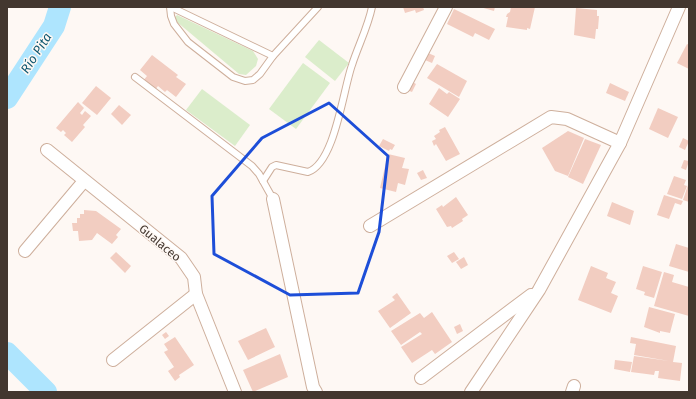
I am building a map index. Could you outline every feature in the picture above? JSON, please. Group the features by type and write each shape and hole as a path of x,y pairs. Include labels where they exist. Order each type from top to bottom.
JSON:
{"street":[{"path":"404,87 446,7"},
{"path":"471,392 539,290 620,143 678,7"},
{"path":"370,226 551,117 566,119 620,143"},
{"name":"Gualaceo","path":"47,150 181,258 194,277 196,294 235,392"},
{"path":"25,251 84,181"},
{"path":"273,199 311,390"},
{"path":"421,378 539,290"},
{"path":"113,360 196,294"}],"lane":[{"path":"170,7 174,24 188,42 233,77 246,81 253,80 260,74 273,56 318,7"},
{"path":"170,7 273,56"},
{"path":"263,181 272,167 276,165 308,172 317,168 321,162 334,132 347,79 372,7"},
{"path":"135,77 252,166 263,181 273,199"}],"highlighted area":[{"path":"329,103 388,156 379,232 358,293 290,295 214,254 212,196 262,138"}],"green space":[{"path":"177,15 253,51 258,59 256,66 246,75 239,74 177,22 175,17"},
{"path":"319,40 349,63 335,81 305,57"},
{"path":"303,63 330,83 296,129 269,109"},
{"path":"202,89 250,125 235,146 186,110"}],"building":[{"path":"403,7 423,7 424,10 416,13 415,10 405,13"},
{"path":"480,7 495,7 494,11"},
{"path":"511,7 535,7 530,29 527,28 527,30 506,27 508,17 506,17 510,12"},
{"path":"576,8 597,10 597,16 599,16 598,29 596,29 595,39 574,35"},
{"path":"454,9 495,29 489,40 475,33 473,37 447,24"},
{"path":"687,44 689,45 689,69 677,63"},
{"path":"428,53 435,56 432,63 425,60"},
{"path":"152,55 178,75 176,77 186,84 176,97 167,90 165,92 158,86 155,90 143,81 147,76 140,70"},
{"path":"437,64 467,81 459,97 427,78"},
{"path":"411,81 416,84 412,92 407,90"},
{"path":"610,83 629,92 625,101 606,93"},
{"path":"96,86 111,98 97,115 82,103"},
{"path":"439,88 447,94 449,92 460,99 448,117 429,104"},
{"path":"78,102 84,108 80,113 82,115 85,111 91,116 83,125 85,127 72,142 64,135 66,133 63,130 61,132 56,128"},
{"path":"119,105 131,115 122,125 111,114"},
{"path":"658,108 678,117 668,138 649,129"},
{"path":"445,127 460,154 446,161 436,144 434,146 432,141 436,139 434,136 440,132 439,130"},
{"path":"568,131 584,138 568,176 555,171 542,148"},
{"path":"683,138 689,141 685,150 679,147"},
{"path":"383,139 395,145 392,150 390,149 389,151 379,146"},
{"path":"585,139 601,145 583,184 568,177"},
{"path":"388,154 405,158 402,168 409,169 405,185 398,183 396,192 380,188"},
{"path":"684,160 689,161 686,170 681,168"},
{"path":"423,170 427,178 421,180 417,173"},
{"path":"674,176 686,180 684,185 687,186 682,199 667,194"},
{"path":"689,182 689,202 683,200"},
{"path":"664,195 683,201 681,205 675,203 669,219 657,215"},
{"path":"456,197 468,215 462,219 463,221 452,228 451,226 447,227 436,209 442,205 443,207"},
{"path":"612,202 634,211 630,225 607,216"},
{"path":"84,210 96,211 121,229 116,235 118,237 112,244 97,233 92,240 79,241 78,231 73,231 72,223 77,223 77,218 80,218 80,214 84,214"},
{"path":"676,244 689,248 689,272 669,266"},
{"path":"116,252 131,266 125,273 110,258"},
{"path":"454,252 459,259 452,263 447,256"},
{"path":"464,257 468,265 461,269 456,262"},
{"path":"591,266 608,273 606,278 616,282 611,293 618,296 611,313 578,300"},
{"path":"643,266 662,272 654,298 644,295 645,292 636,289"},
{"path":"664,272 674,275 672,282 689,287 689,316 654,306"},
{"path":"397,293 411,313 390,328 378,311 395,300 392,297"},
{"path":"649,307 675,314 670,333 660,331 660,333 644,327"},
{"path":"432,312 452,342 435,354 432,350 412,363 401,347 422,334 420,332 401,345 391,331 420,313 424,318"},
{"path":"460,324 463,331 457,334 454,327"},
{"path":"266,328 275,347 248,360 238,341"},
{"path":"166,332 169,336 165,339 162,335"},
{"path":"175,337 194,365 179,375 180,377 175,381 168,371 174,367 164,352 168,350 164,344"},
{"path":"631,337 676,346 673,362 682,363 680,381 658,378 659,371 655,371 654,375 631,372 634,356 669,361 634,355 636,344 630,343"},
{"path":"280,354 288,377 253,392 243,370"},
{"path":"615,360 632,362 630,372 614,369"}],"waterway":[{"name":"Río Pita","path":"7,98 54,26 60,7"},
{"name":"Río Pita","path":"7,353 46,392"}]}
